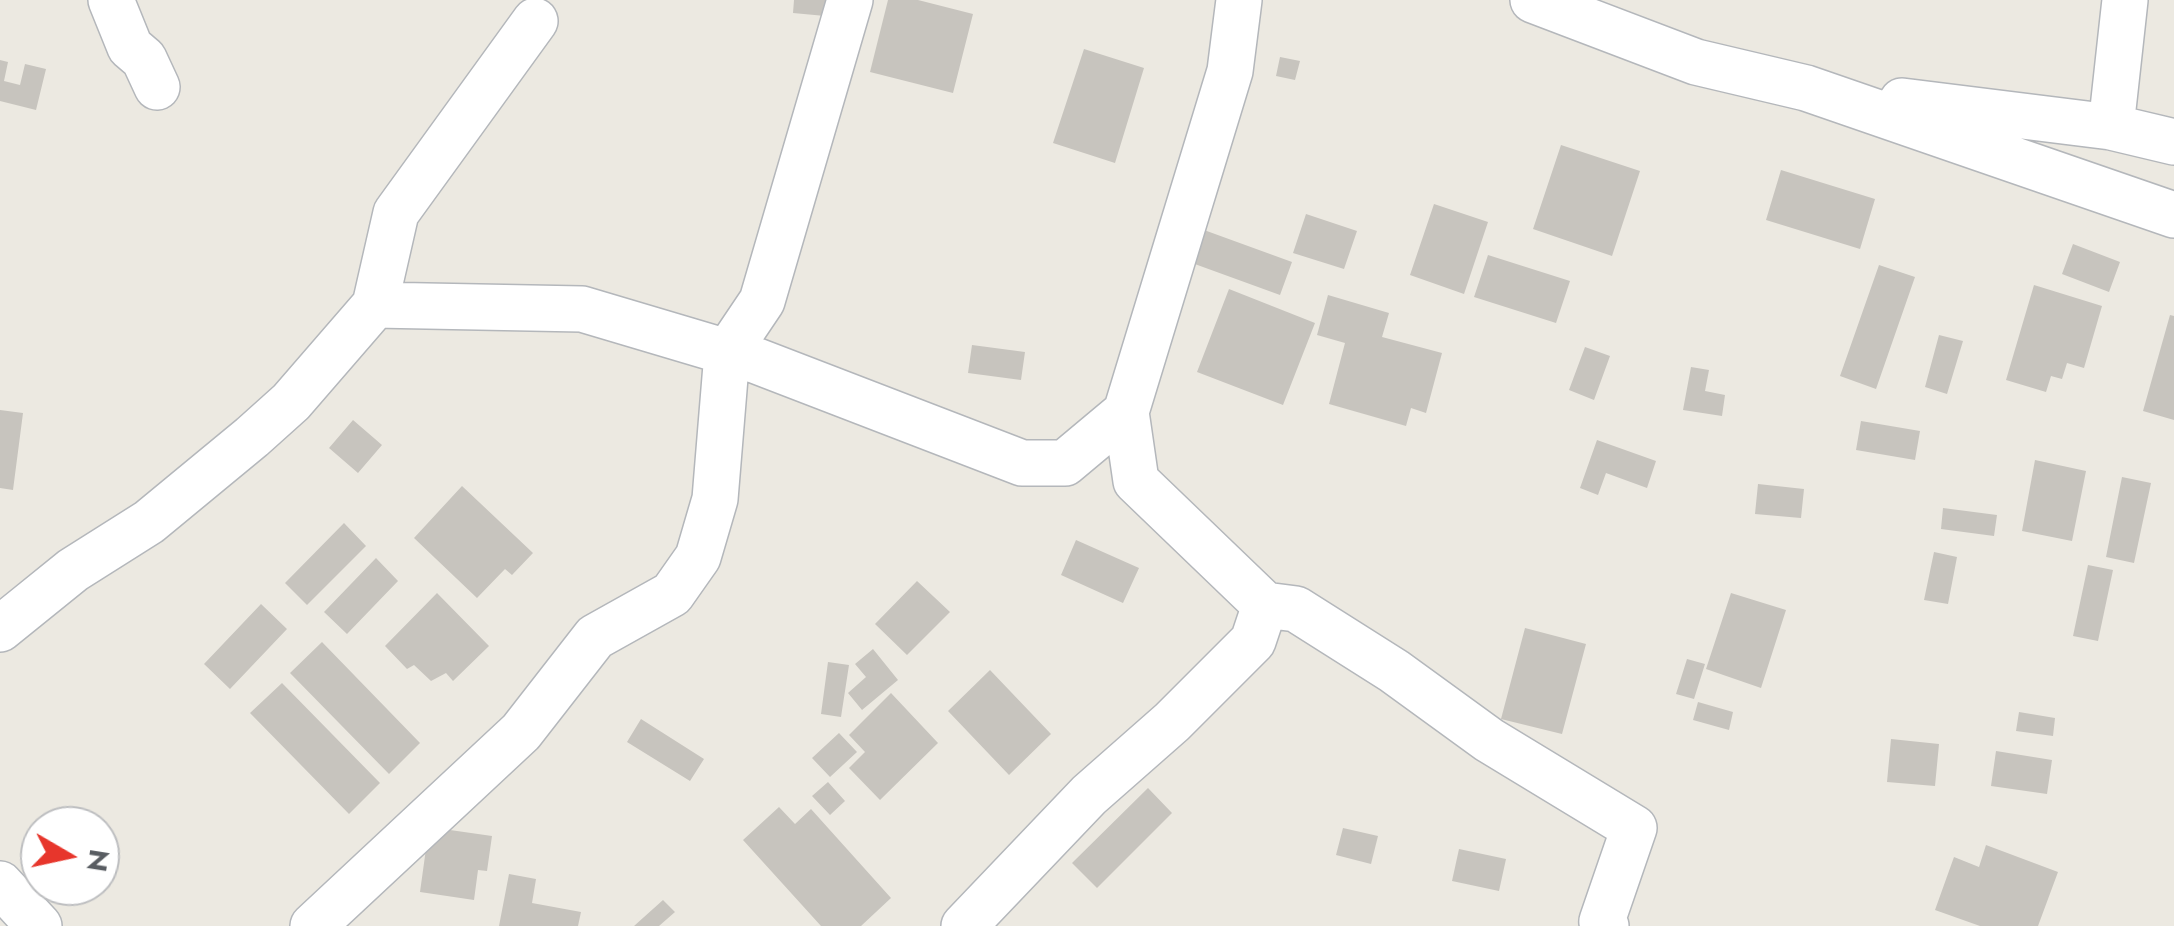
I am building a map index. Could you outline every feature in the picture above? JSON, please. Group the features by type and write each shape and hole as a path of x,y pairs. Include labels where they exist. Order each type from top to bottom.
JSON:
{"street":[{"path":"111,0 130,47 144,59 156,87"},
{"path":"313,926 521,732 595,637 672,594 698,557 716,499 728,353 762,302 850,0"},
{"path":"1239,0 1230,70 1126,412 1136,481 1265,605 1296,609 1394,671 1490,740 1634,828 1602,924"},
{"path":"1534,0 1696,62 1806,88 2174,215"},
{"path":"2110,127 2126,0"},
{"path":"0,629 73,570 149,522 290,402 375,305 396,213 536,21"},
{"path":"1806,88 2110,127 2174,142"},
{"path":"375,305 582,309 728,353 1022,463 1065,463 1126,412"},
{"path":"964,926 1089,795 1172,722 1254,641 1265,605"},
{"path":"0,884 38,926"}],"building":[{"path":"794,0 838,0 836,17 793,13"},
{"path":"888,0 918,0 973,14 953,93 870,72"},
{"path":"1084,49 1144,68 1115,163 1053,143"},
{"path":"1280,57 1300,61 1295,80 1276,76"},
{"path":"0,60 8,62 4,81 20,85 25,64 46,69 36,110 0,101"},
{"path":"1561,145 1640,171 1612,256 1533,229"},
{"path":"1781,170 1875,199 1860,249 1766,220"},
{"path":"1434,204 1488,222 1464,294 1410,275"},
{"path":"1306,214 1357,231 1344,269 1293,253"},
{"path":"1193,226 1292,262 1280,295 1181,259"},
{"path":"2073,244 2120,262 2109,292 2062,274"},
{"path":"1488,255 1570,281 1556,323 1474,297"},
{"path":"1879,265 1915,277 1876,389 1840,376"},
{"path":"2034,285 2102,306 2084,368 2067,363 2062,379 2051,376 2046,392 2006,380"},
{"path":"1229,289 1315,323 1283,405 1197,372"},
{"path":"1328,295 1389,313 1382,337 1442,353 1426,413 1411,408 1406,426 1329,404 1345,343 1317,335"},
{"path":"2170,315 2174,316 2174,420 2143,411"},
{"path":"1939,335 1963,341 1947,394 1925,387"},
{"path":"972,345 1025,352 1021,380 968,373"},
{"path":"1585,347 1610,356 1594,400 1569,390"},
{"path":"1691,367 1709,370 1705,391 1725,395 1722,416 1683,410"},
{"path":"0,410 23,413 13,490 0,488"},
{"path":"353,420 382,445 358,473 329,448"},
{"path":"1861,421 1920,431 1915,460 1856,450"},
{"path":"1597,440 1656,461 1647,488 1606,473 1598,495 1580,488"},
{"path":"2035,460 2086,471 2072,541 2022,531"},
{"path":"2122,477 2151,483 2134,563 2106,557"},
{"path":"1758,484 1804,489 1801,518 1755,514"},
{"path":"462,486 533,553 512,575 505,569 477,598 414,538"},
{"path":"1943,508 1997,515 1994,536 1941,529"},
{"path":"344,523 366,546 307,605 285,583"},
{"path":"1076,540 1139,568 1123,603 1061,575"},
{"path":"1934,552 1957,557 1948,604 1924,600"},
{"path":"376,558 398,581 347,634 324,612"},
{"path":"2088,565 2113,570 2098,641 2073,636"},
{"path":"917,581 950,612 907,655 875,624"},
{"path":"437,593 489,646 453,681 446,673 431,681 414,665 407,669 385,646"},
{"path":"1731,593 1786,610 1761,688 1706,669"},
{"path":"261,604 287,629 230,689 204,664"},
{"path":"1525,628 1586,644 1562,734 1501,719"},
{"path":"322,642 420,743 389,774 290,673"},
{"path":"873,649 898,680 862,710 848,693 866,677 855,664"},
{"path":"1687,659 1705,664 1694,699 1676,694"},
{"path":"828,662 849,665 841,717 821,714"},
{"path":"990,670 1051,734 1009,775 948,711"},
{"path":"282,683 380,783 349,814 250,713"},
{"path":"891,693 938,743 880,800 849,768 865,752 849,735"},
{"path":"1698,702 1733,712 1729,730 1693,720"},
{"path":"2019,712 2055,718 2053,736 2016,731"},
{"path":"641,719 704,759 690,781 627,742"},
{"path":"839,733 857,752 830,777 812,758"},
{"path":"1891,739 1939,744 1935,786 1887,782"},
{"path":"1996,751 2052,760 2047,794 1991,786"},
{"path":"828,782 845,801 830,815 812,796"},
{"path":"1148,788 1172,813 1097,888 1072,863"},
{"path":"779,807 795,824 811,809 891,898 861,926 821,926 743,840"},
{"path":"429,827 492,836 487,871 478,870 474,900 420,892"},
{"path":"1343,828 1378,836 1371,864 1336,855"},
{"path":"1986,845 2058,872 2038,926 1980,926 1935,910 1954,857 1979,867"},
{"path":"1459,849 1506,859 1499,891 1452,881"},
{"path":"509,874 536,879 532,903 581,912 578,926 499,926"},
{"path":"663,900 675,912 659,926 634,926"}]}
